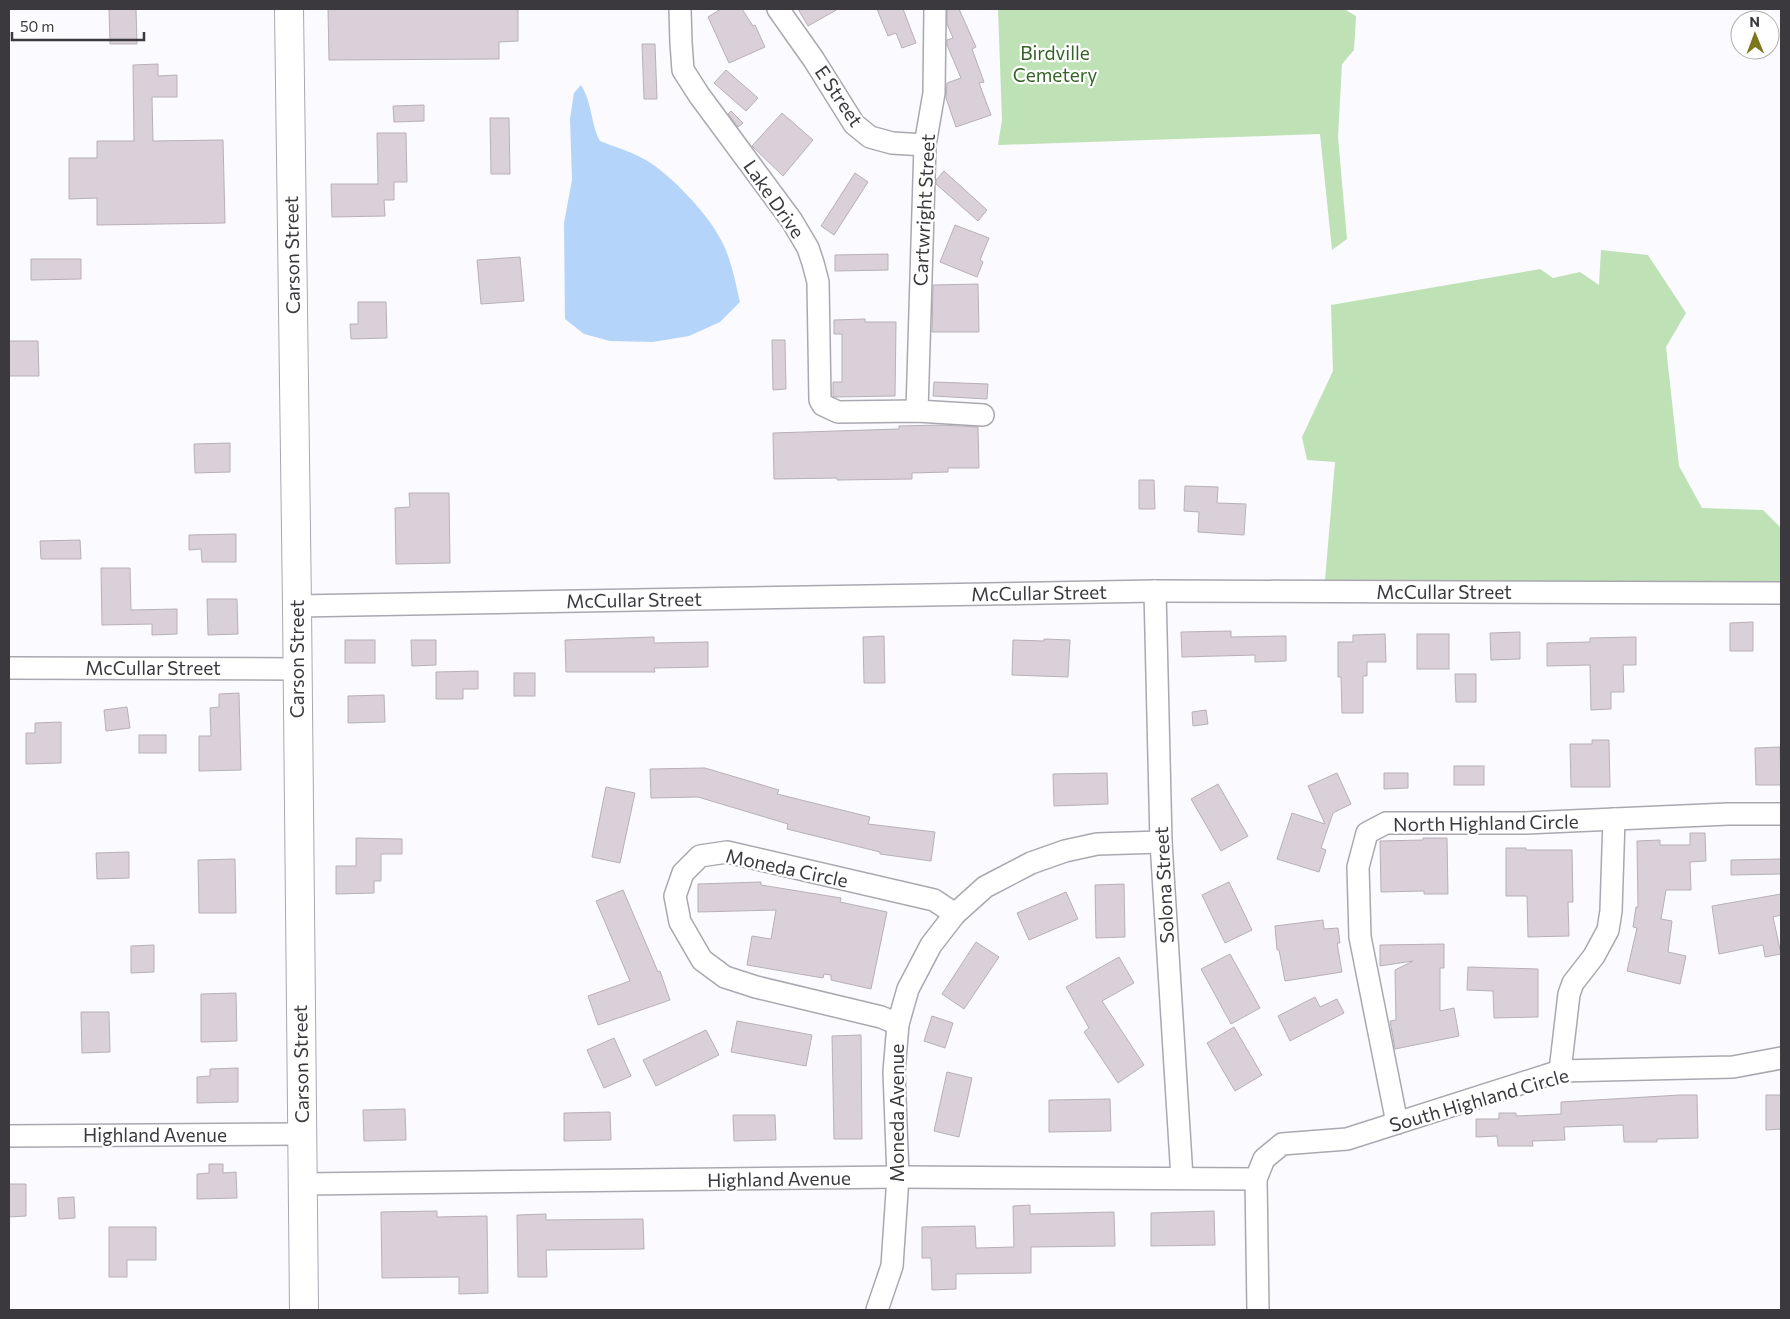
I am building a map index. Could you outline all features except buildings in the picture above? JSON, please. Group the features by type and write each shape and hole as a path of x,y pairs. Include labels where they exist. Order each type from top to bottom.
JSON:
{"street":[{"name":"Carson Street","path":"289,9 304,1310"},
{"name":"Lake Drive","path":"680,9 680,44 684,70 699,95 792,221 808,248 818,282 820,400 823,405 838,412 917,411"},
{"name":"E Street","path":"778,9 814,60 854,124 870,137 892,143 924,145"},
{"name":"Cartwright Street","path":"917,411 924,145 934,93 934,9"},
{"path":"917,411 983,415"},
{"name":"McCullar Street","path":"297,606 1155,591 1781,592"},
{"name":"Solona Street","path":"1155,591 1161,842 1182,1178"},
{"name":"McCullar Street","path":"9,668 297,669"},
{"name":"North Highland Circle","path":"1397,1123 1360,937 1358,867 1367,833 1386,823 1525,823 1728,814 1781,814"},
{"path":"1560,1071 1569,994 1573,982 1594,956 1608,930 1612,911 1614,819"},
{"name":"Moneda Avenue","path":"877,1310 892,1266 898,1178 894,1072 898,1024 908,989 931,945 955,914 985,887 1031,863 1065,851 1097,844 1161,842"},
{"name":"Moneda Circle","path":"898,1024 881,1017 756,987 725,977 702,960 680,922 675,896 683,873 700,856 727,852 934,900 955,914"},
{"name":"South Highland Circle","path":"1256,1179 1264,1159 1282,1144 1347,1139 1560,1071 1733,1067 1781,1058"},
{"name":"Highland Avenue","path":"9,1136 302,1134"},
{"name":"Highland Avenue","path":"302,1184 898,1178 1256,1179"},
{"path":"1256,1179 1258,1310"}],"green space":[{"name":"Birdville Cemetery","path":"998,9 1344,9 1356,16 1354,50 1342,64 1338,137 1347,239 1332,250 1320,134 998,145 1002,120"},
{"path":"1601,250 1648,255 1686,313 1666,347 1679,466 1702,508 1763,510 1781,528 1781,593 1324,592 1335,462 1307,460 1302,437 1333,371 1331,305 1540,269 1553,278 1580,272 1599,285"}],"water":[{"path":"581,85 588,100 594,127 600,141 635,154 656,166 688,196 715,230 727,254 740,302 720,322 689,336 653,342 610,341 584,334 565,319 564,223 572,180 570,119 574,93"}]}
